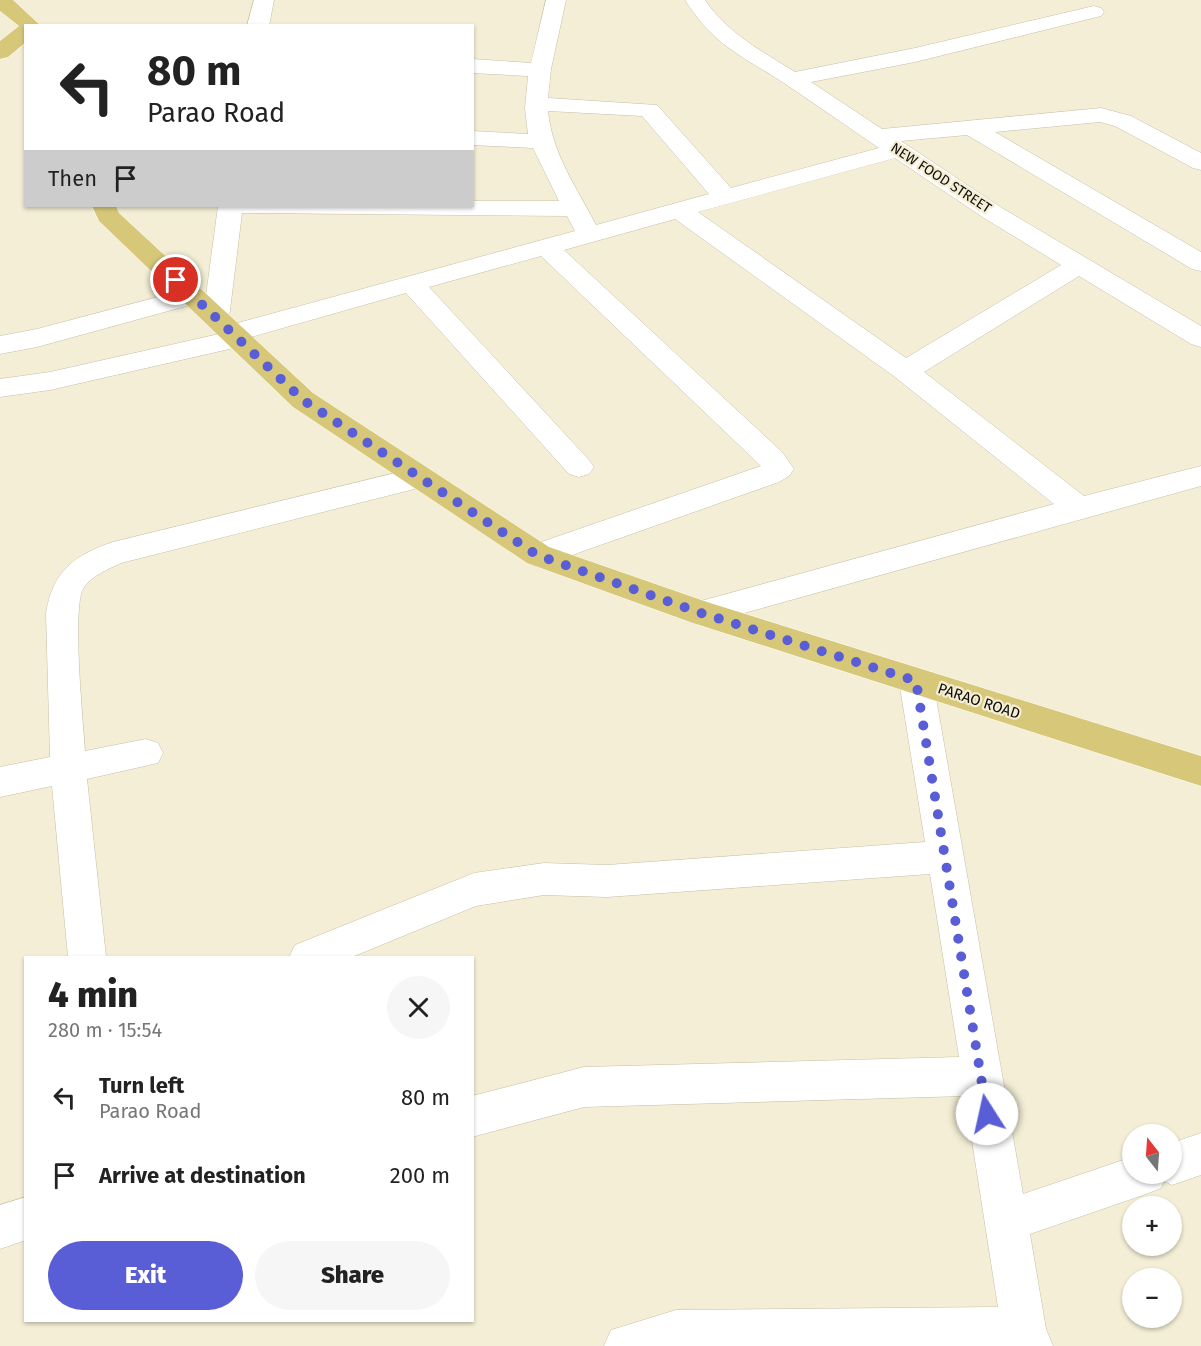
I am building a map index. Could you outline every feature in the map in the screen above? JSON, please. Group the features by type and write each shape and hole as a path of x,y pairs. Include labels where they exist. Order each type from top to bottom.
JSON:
{"main road":[{"path":"0,0 29,24"},
{"path":"0,52 24,33"},
{"name":"PARAO ROAD","path":"104,207 108,216 303,400 537,555 701,613 1201,771"}],"street":[{"path":"258,24 264,0"},
{"path":"556,0 536,88 537,124 542,142 589,236"},
{"name":"NEW FOOD STREET","path":"695,0 708,20 737,46 792,79 993,213 1201,338"},
{"path":"792,79 915,55 1094,12"},
{"path":"474,66 541,70"},
{"path":"537,104 649,110 726,198"},
{"path":"0,388 50,381 229,330 412,284 680,211 726,198 887,143 972,128 1101,115 1123,121 1201,163"},
{"path":"972,128 1201,263"},
{"path":"474,138 542,142"},
{"path":"229,330 230,207"},
{"path":"345,207 575,209"},
{"path":"680,211 904,371 1079,508"},
{"path":"537,555 769,475 779,469 772,459 546,247"},
{"path":"904,371 1080,265"},
{"path":"412,284 579,467"},
{"path":"0,345 37,338 192,296"},
{"path":"701,613 1201,476"},
{"path":"87,956 68,769 62,613 64,590 82,569 113,554 148,543 420,478"},
{"path":"627,1346 676,1332 1027,1338 980,1076 916,681"},
{"path":"0,782 146,753"},
{"path":"310,956 474,890 544,879 607,881 944,857"},
{"path":"474,1116 584,1087 980,1076"},
{"path":"1182,1161 1201,1154"},
{"path":"1005,1221 1122,1181"},
{"path":"0,1227 24,1219"}],"route":[{"path":"176,280 303,400 537,555 701,613 916,681 987,1114"}]}
